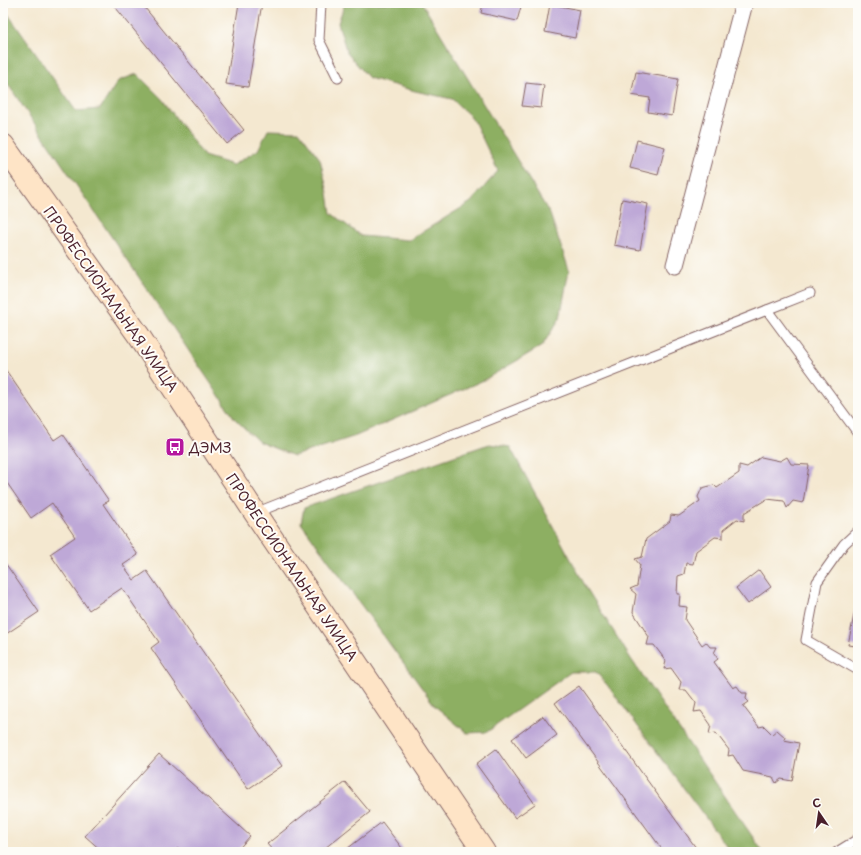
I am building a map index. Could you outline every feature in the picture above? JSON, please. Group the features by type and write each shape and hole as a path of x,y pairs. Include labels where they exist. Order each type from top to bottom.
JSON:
{"main road":[{"name":"ПРОФЕССИОНАЛЬНАЯ УЛИЦА","path":"3,145 139,336 255,513 484,852"}],"street":[{"path":"675,265 744,3"}],"lane":[{"path":"321,3 319,40 338,78"},
{"path":"255,513 810,293"},
{"path":"768,310 858,433"},
{"path":"858,531 844,544 817,582 806,640 858,670"},
{"path":"837,852 858,839"}],"green space":[{"path":"345,3 422,3 550,214 569,270 560,318 542,346 484,380 356,436 294,456 259,442 235,419 3,77 3,7 76,111 100,109 118,81 137,74 162,99 204,156 233,165 258,150 268,130 299,131 320,159 331,213 361,236 409,240 471,202 498,171 475,123 469,115 452,99 415,91 369,78 347,53 338,23"},
{"path":"489,444 510,447 587,589 631,659 763,852 731,852 596,672 571,672 487,732 467,733 435,706 301,523 304,508"}],"building":[{"path":"112,3 141,3 244,130 227,144"},
{"path":"239,3 262,3 248,87 226,84"},
{"path":"483,3 522,3 517,21 481,13"},
{"path":"550,4 580,10 575,38 545,32"},
{"path":"636,72 678,79 672,116 648,112 650,98 631,95"},
{"path":"526,83 544,85 541,108 522,106"},
{"path":"637,140 665,147 658,175 630,168"},
{"path":"622,199 648,204 640,250 614,245"},
{"path":"3,366 54,440 63,434 109,501 103,504 138,555 123,565 134,580 147,571 282,766 248,789 151,648 159,642 122,588 89,610 50,554 75,537 52,503 31,518 3,477"},
{"path":"761,457 780,461 787,457 791,464 809,465 803,503 793,501 787,508 784,501 767,499 744,513 744,521 737,519 723,530 723,538 715,537 696,551 693,564 686,563 684,574 678,576 677,594 680,594 679,606 687,607 685,620 702,645 706,642 710,647 717,647 714,653 718,659 714,662 733,688 737,686 742,693 747,693 746,699 749,702 743,706 759,727 764,726 772,734 777,730 785,737 784,740 799,743 792,781 781,779 776,783 773,777 743,771 733,755 728,756 729,750 716,733 709,734 711,725 701,711 694,712 696,703 686,690 679,690 681,682 671,668 664,669 666,661 654,645 647,645 649,637 633,612 636,594 630,589 637,586 640,565 635,559 642,557 646,539 670,521 671,515 679,516 700,501 698,497 702,488 714,485 717,488 739,473 739,465 747,467"},
{"path":"3,560 39,612 3,636"},
{"path":"759,570 771,587 748,604 736,588"},
{"path":"856,605 858,606 858,648 856,646 848,645"},
{"path":"579,686 699,852 664,852 555,703"},
{"path":"543,716 557,735 526,758 512,739"},
{"path":"496,749 535,804 515,818 476,764"},
{"path":"159,754 250,836 236,852 183,852 178,848 174,852 103,852 85,836"},
{"path":"345,782 370,812 320,852 274,852 267,844"},
{"path":"382,822 405,852 343,852"}],"place":[{"name":"ДЭМЗ","path":"175,447"}]}
